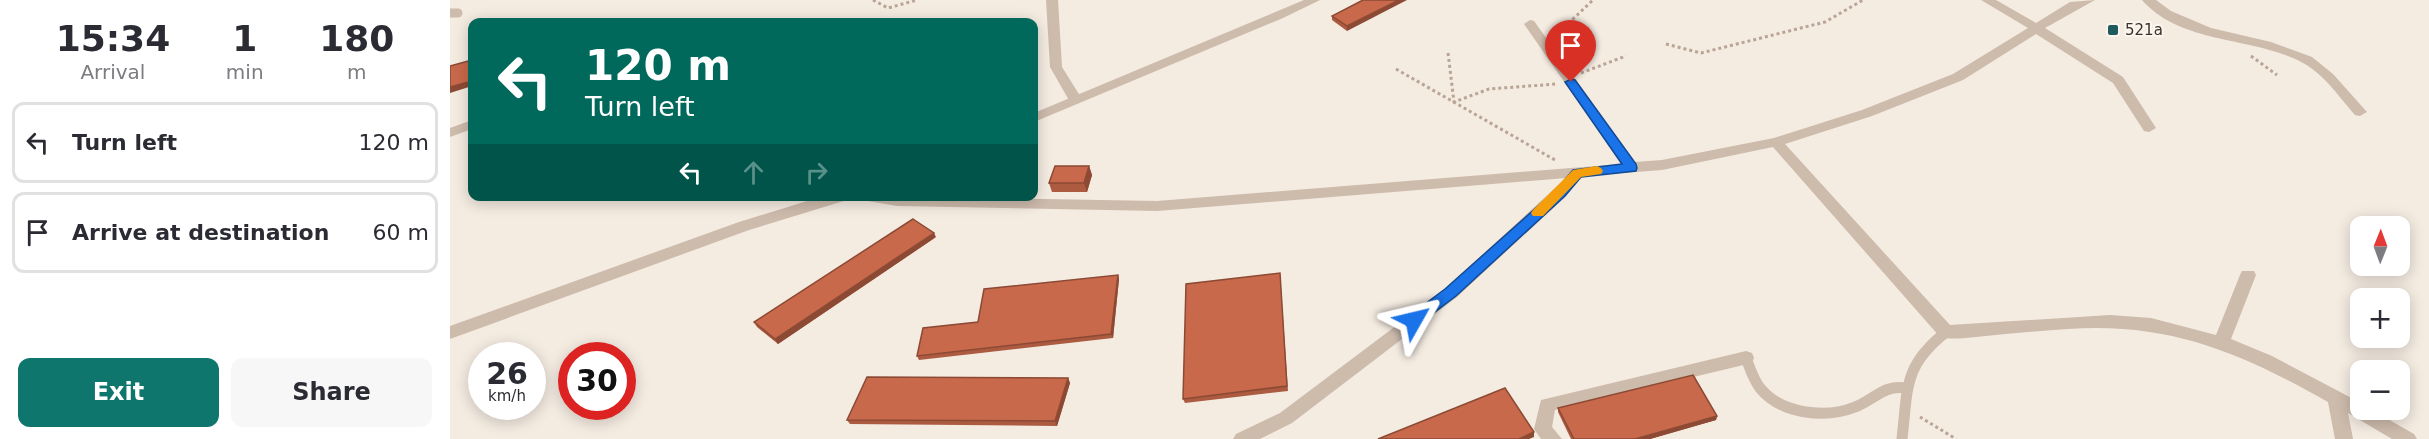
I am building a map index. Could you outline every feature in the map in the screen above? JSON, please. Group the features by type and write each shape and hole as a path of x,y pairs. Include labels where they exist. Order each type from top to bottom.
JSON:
{"street":[{"path":"1052,0 1056,67 1075,99"},
{"path":"1038,116 1314,0"},
{"path":"1987,0 2041,24 2118,80 2149,128"},
{"path":"2041,24 2057,0"},
{"path":"897,201 1157,206 1287,193 1662,165 1776,142 1867,113 1958,77 2041,24 2074,5 2089,0"},
{"path":"2148,0 2165,14 2187,25 2209,33 2290,53 2309,61 2322,71 2360,112"},
{"path":"1530,24 1631,168"},
{"path":"450,133 468,126"},
{"path":"1776,142 1946,332 2112,321 2188,333 2273,363 2408,439"},
{"path":"1242,439 1286,418 1450,292 1560,193 1578,173"},
{"path":"450,333 744,226 826,201"},
{"path":"2221,343 2248,275"},
{"path":"1553,439 1543,429 1547,405 1746,358"},
{"path":"2336,398 2344,439"}],"lane":[{"path":"1902,439 1906,388 1912,369 1922,352 1946,332"},
{"path":"1746,358 1760,389 1778,403 1799,410 1840,411 1864,403 1887,387 1906,388"}],"path":[{"path":"873,0 888,8 916,0"},
{"path":"1545,46 1593,0"},
{"path":"1666,44 1701,54 1825,22 1863,0"},
{"path":"1448,53 1454,102"},
{"path":"1454,102 1489,89 1569,80 1626,56"},
{"path":"1396,69 1578,173"},
{"path":"1905,408 1956,439"}],"building":[{"path":"1363,0 1399,0 1347,26 1332,16"},
{"path":"468,61 468,82 450,87 450,66"},
{"path":"1055,166 1089,166 1084,183 1049,183"},
{"path":"913,219 934,233 775,339 754,322"},
{"path":"1280,273 1287,386 1183,399 1186,284"},
{"path":"1118,275 1111,334 917,356 923,328 978,322 984,289"},
{"path":"1693,375 1717,416 1635,439 1574,439 1558,408"},
{"path":"867,377 1068,378 1055,421 847,420"},
{"path":"1505,388 1534,432 1519,439 1378,439"}],"slow traffic":[{"path":"1538,213 1578,173 1597,171"}],"place":[{"name":"521a","path":"2113,30"}],"route":[{"path":"1414,320 1450,292 1560,193 1578,173 1631,168 1571,82"}]}
